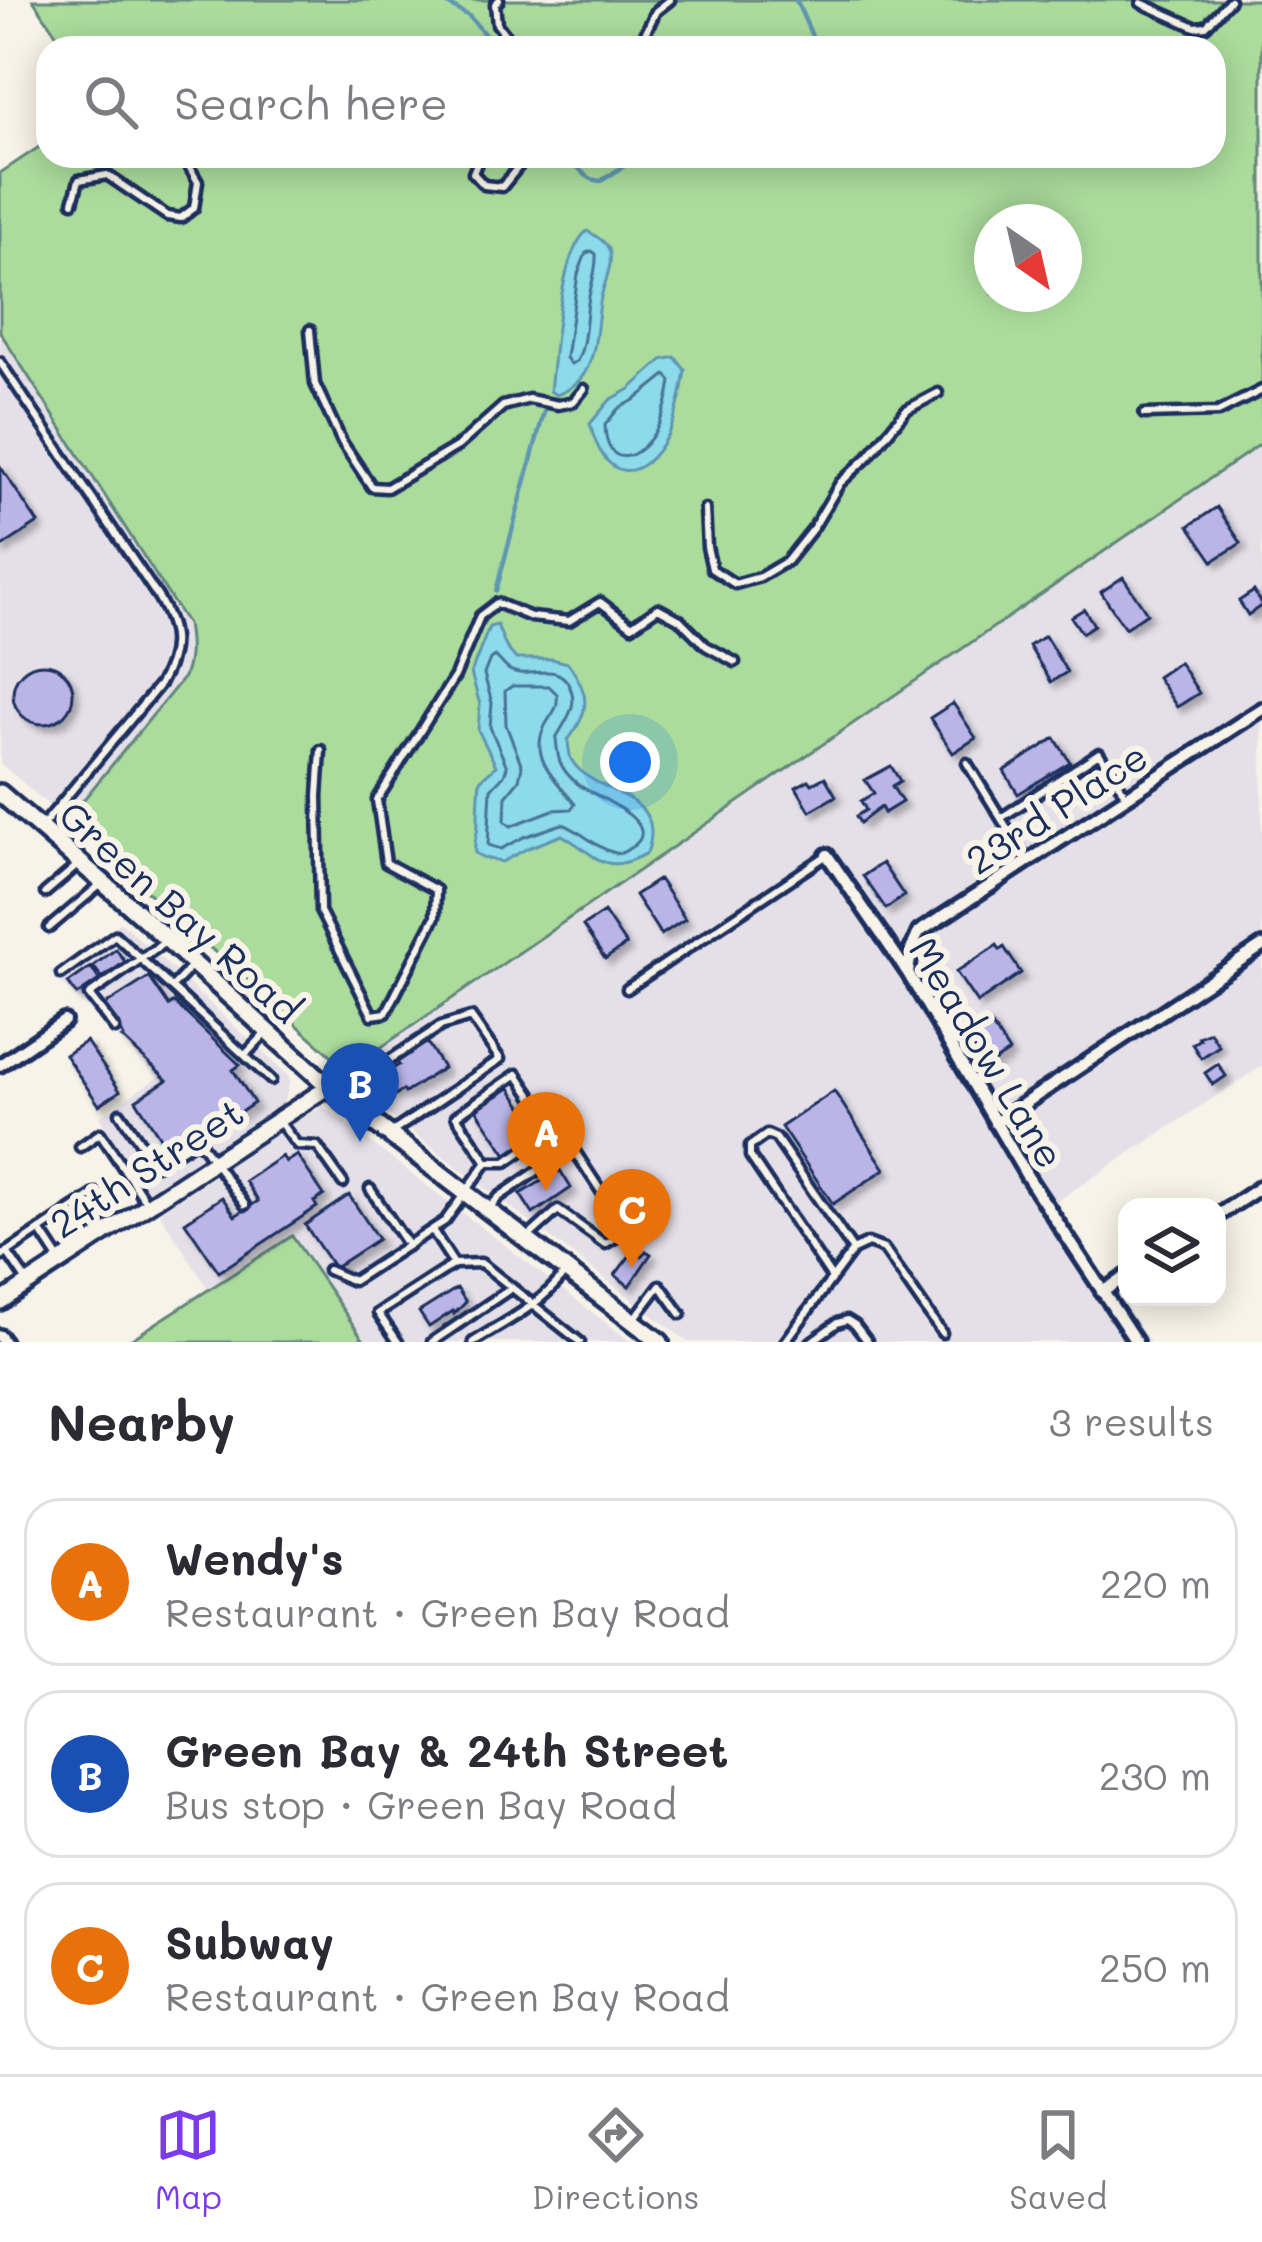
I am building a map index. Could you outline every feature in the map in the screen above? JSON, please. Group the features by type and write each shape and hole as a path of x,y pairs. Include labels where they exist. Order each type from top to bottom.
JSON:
{"main road":[{"name":"Green Bay Road","path":"0,794 333,1091 660,1342"}],"street":[{"name":"23rd Place","path":"908,973 919,932 1262,709"},
{"name":"Meadow Lane","path":"827,855 908,973 995,1123 1136,1342"},
{"path":"995,1123 1262,946"},
{"path":"0,1064 64,1021"},
{"name":"24th Street","path":"0,1302 278,1120 333,1091"},
{"path":"1226,1210 1262,1186"},
{"path":"1102,1292 1118,1282"}],"lane":[{"path":"499,0 495,4 497,24 506,36"},
{"path":"644,36 656,11 670,0"},
{"path":"1141,3 1195,27 1206,26 1230,0"},
{"path":"74,202 79,180 107,175 167,217 181,218 194,208 198,182 190,168"},
{"path":"475,168 473,173 484,185 502,187 517,168"},
{"path":"310,330 315,384 341,442 372,487 387,488 458,446 503,406 529,399 558,405 573,402 584,389"},
{"path":"0,362 158,597 174,634 160,684 40,828"},
{"path":"1144,414 1218,412 1262,390"},
{"path":"704,508 712,569 735,584 760,577 788,561 841,483 906,410 938,393"},
{"path":"321,750 320,910 372,1015 386,1013 435,917 436,890 386,863 377,800 455,676 479,616 497,603 531,617 568,621 599,602 632,626 658,608 735,662"},
{"path":"1001,818 1100,752 1127,797"},
{"path":"967,763 1028,862"},
{"path":"627,989 827,855"},
{"path":"45,893 80,863"},
{"path":"49,928 103,883"},
{"path":"61,974 116,935 271,1080"},
{"path":"115,1029 89,995 168,940"},
{"path":"172,987 194,964"},
{"path":"333,1091 441,1026 471,1017 500,1059 388,1135"},
{"path":"244,1055 267,1031"},
{"path":"517,1074 554,1129 506,1162 487,1162 456,1116 517,1074"},
{"path":"120,1112 156,1165 198,1139 244,1205"},
{"path":"278,1120 298,1145 317,1146 344,1184"},
{"path":"80,1147 100,1133 148,1204"},
{"path":"832,1278 750,1156 750,1146 767,1134 776,1138 854,1250"},
{"path":"487,1210 572,1148 627,1231 605,1244 558,1210 526,1240"},
{"path":"328,1270 352,1281 432,1230 445,1221 487,1162"},
{"path":"370,1190 408,1246"},
{"path":"28,1283 4,1255 96,1193"},
{"path":"80,1204 100,1236"},
{"path":"40,1230 61,1262"},
{"path":"432,1230 454,1264"},
{"path":"784,1342 854,1250 868,1243 884,1249 942,1333"},
{"path":"398,1342 378,1313 454,1264 481,1263 580,1342"},
{"path":"473,1342 532,1306 566,1271"},
{"path":"632,1321 660,1285 681,1314"},
{"path":"432,1342 510,1289"},
{"path":"811,1342 847,1320 868,1342"}],"shaded area":[{"path":"0,332 187,624 190,661 184,677 75,809 75,828 0,763"},
{"path":"1262,443 1262,1066 1054,1203 1118,1296 1118,1306 1125,1306 1150,1342 688,1342 340,1074"},
{"path":"121,922 288,1075 290,1082 284,1102 149,1192 99,1117 158,1077 50,972"},
{"path":"323,1107 631,1342 365,1342 292,1236 209,1290 159,1212"}],"green space":[{"path":"33,0 1262,0 1262,443 348,1070 75,828 75,810 184,677 189,657 187,624 0,332 0,173 36,149 36,168 1226,168 1226,36 58,36"},
{"path":"292,1236 365,1342 127,1342"}],"water":[{"path":"587,231 607,246 609,267 588,367 581,379 556,395 550,391 564,282"},
{"path":"675,357 685,370 668,434 646,463 624,470 613,466 596,443 590,424 610,400 662,360"},
{"path":"497,625 516,659 568,663 585,702 581,720 568,740 571,759 648,817 647,853 611,864 562,835 502,862 475,853 480,780 496,766 478,730 480,705 471,673 489,627"}],"building":[{"path":"0,466 38,523 0,548"},
{"path":"1217,507 1241,543 1213,561 1189,526"},
{"path":"1123,577 1147,613 1125,628 1101,592"},
{"path":"1254,591 1262,605 1248,615 1239,601"},
{"path":"1084,609 1094,625 1082,633 1071,617"},
{"path":"1045,636 1067,672 1051,682 1029,646"},
{"path":"1179,662 1199,693 1177,707 1157,677"},
{"path":"43,664 64,673 73,694 64,715 43,724 22,715 13,694 22,673"},
{"path":"953,703 976,738 953,753 930,718"},
{"path":"1055,738 1070,762 1018,794 1004,771"},
{"path":"891,766 900,781 892,786 902,802 884,813 881,807 860,823 856,816 866,810 861,801 874,793 865,780"},
{"path":"825,777 836,796 810,811 796,787"},
{"path":"882,863 904,896 886,909 863,876"},
{"path":"659,879 685,919 661,935 635,895"},
{"path":"604,912 626,945 605,959 583,926"},
{"path":"997,945 1000,950 1004,947 1021,973 977,1003 956,972"},
{"path":"116,949 125,962 102,978 93,966"},
{"path":"91,967 99,980 77,995 68,983"},
{"path":"149,977 169,1006 174,1002 240,1065 233,1070 254,1103 235,1116 230,1107 167,1148 136,1100 167,1080 122,1038 105,1005"},
{"path":"988,1020 1009,1052 986,1067 965,1035"},
{"path":"1210,1032 1219,1046 1201,1058 1192,1044"},
{"path":"86,1041 120,1091 99,1105 65,1055"},
{"path":"427,1042 443,1068 395,1095 382,1075"},
{"path":"1218,1064 1226,1076 1213,1085 1205,1073"},
{"path":"510,1088 540,1133 508,1156 476,1109"},
{"path":"834,1091 885,1169 833,1204 781,1127"},
{"path":"297,1155 324,1195 314,1202 317,1207 219,1272 185,1222 222,1197 235,1216 258,1201 245,1181 282,1156 286,1162"},
{"path":"560,1170 571,1188 533,1214 520,1194"},
{"path":"349,1195 378,1239 334,1268 305,1225"},
{"path":"634,1250 642,1256 646,1251 651,1254 629,1286 615,1275"},
{"path":"457,1288 466,1302 429,1327 419,1312"}],"waterway":[{"path":"440,0 469,16 486,36"},
{"path":"796,0 812,36"},
{"path":"578,168 601,181 621,168"},
{"path":"496,591 544,412"}],"place":[{"name":"Green Bay & 24th Street","path":"360,1142"},
{"name":"Wendy's","path":"546,1191"},
{"name":"Subway","path":"632,1268"}]}
